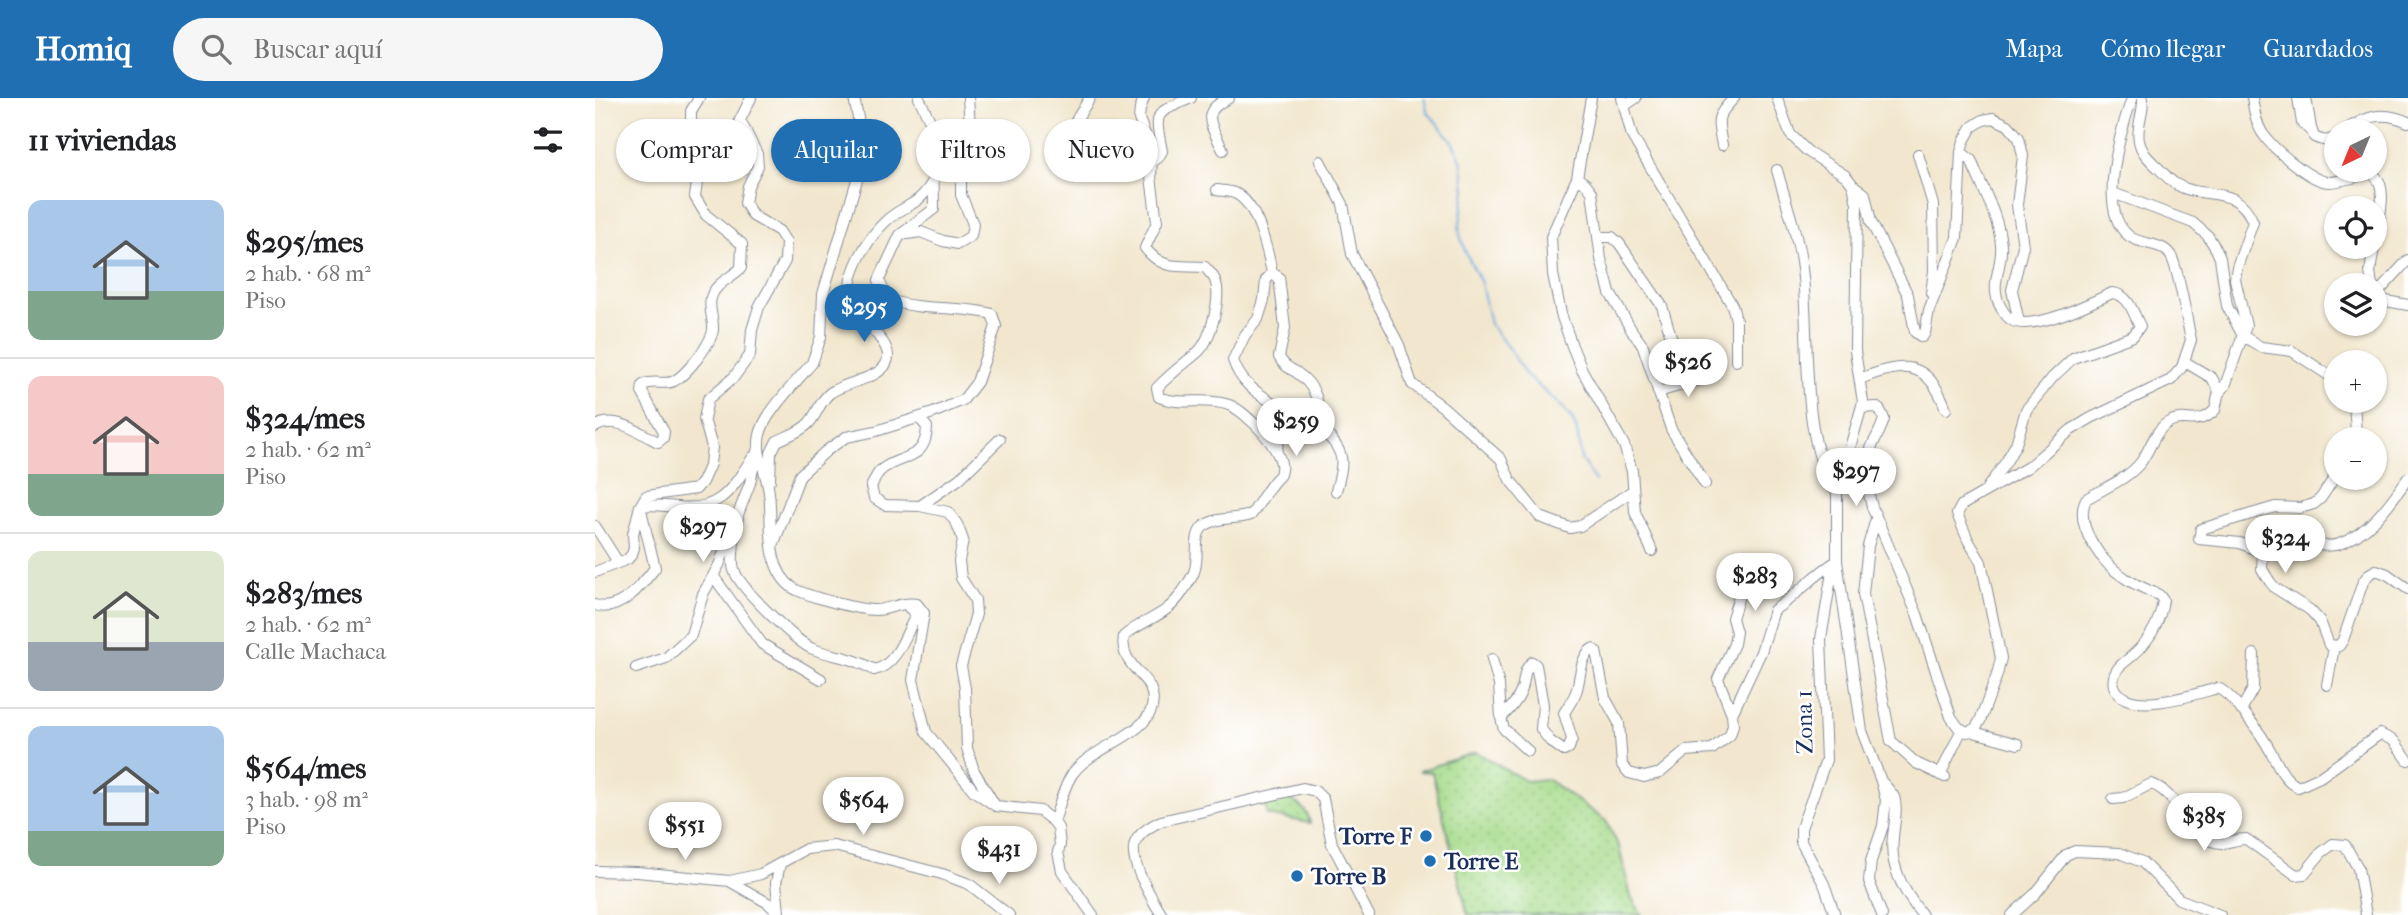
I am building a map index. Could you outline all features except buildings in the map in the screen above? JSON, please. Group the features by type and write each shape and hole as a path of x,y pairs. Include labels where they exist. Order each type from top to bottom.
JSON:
{"street":[{"path":"595,427 599,424 620,423 657,442 663,438 664,432 642,392 643,385 649,382 672,383 698,357 713,332 710,298 717,286 741,268 742,244 706,215 695,197 700,161 691,133 691,111 699,98"},
{"path":"595,572 628,559 632,554 633,534 640,506 646,496 684,493 696,489 702,482 710,464 712,447 704,419 708,399 734,377 750,355 752,330 759,307 785,261 786,242 779,231 753,216 745,203 748,186 758,166 757,154 740,120 751,98"},
{"path":"636,668 666,658 691,635 703,594 714,577 750,483 764,423 812,363 818,351 823,294 865,153 854,98"},
{"path":"919,98 929,119"},
{"path":"899,235 921,232 958,244 971,236 973,223 961,195 961,170 971,137 968,98"},
{"path":"1076,119 1090,98"},
{"path":"1139,119 1144,98"},
{"path":"1157,119 1163,110 1191,98"},
{"path":"1223,150 1209,119 1217,104 1229,98"},
{"path":"1591,98 1577,178 1551,237 1553,274 1561,314 1582,370 1624,446 1632,471 1635,512 1652,551"},
{"path":"1636,98 1623,102 1632,136 1732,305 1736,320 1736,361"},
{"path":"1723,145 1718,115 1734,98"},
{"path":"1777,98 1790,135 1807,151 1846,176 1865,194 1871,222 1908,295 1915,332 1921,337 1925,332 1934,271 1933,205 1918,154"},
{"path":"1966,730 1975,729 1980,721 2001,658 1981,562 1957,514 1962,505 2028,467 2071,430 2091,418 2171,380 2185,362 2191,340 2173,258 2160,247 2131,239 2123,231 2116,217 2113,193 2117,149 2132,98"},
{"path":"2143,98 2138,122 2139,143 2145,155 2175,183 2228,196 2241,203 2253,222 2235,279 2246,326 2225,386 2219,393 2215,410 2199,421 2167,422 2141,462 2130,473 2086,499 2083,515 2085,527 2102,558 2122,577 2164,600 2161,615 2147,642 2117,670 2113,681 2117,693 2134,702 2169,702 2218,688 2234,700 2271,751 2289,782 2298,787 2320,777 2380,734 2394,741 2408,760"},
{"path":"2252,98 2257,123 2274,147 2319,180 2330,182 2371,173 2378,176 2381,196"},
{"path":"2298,98 2302,123 2312,133"},
{"path":"2306,98 2314,138 2324,141"},
{"path":"2367,119 2382,114 2408,122"},
{"path":"1929,310 1957,238 1961,152 1964,141 1972,127 1983,120 1993,118 2008,125 2019,138 2023,156 2017,205 2023,246 2012,290 2019,322"},
{"path":"1158,132 1162,151 1158,158"},
{"path":"1961,152 1971,160 1999,233 2001,247 1995,282 2001,309 2009,318 2019,322 2040,320 2069,312 2112,293 2120,293 2126,297 2140,326 2133,336 2073,358 2053,377 2026,410 2016,444 1985,491"},
{"path":"1320,161 1343,204 1352,254 1399,345 1412,384 1443,407 1501,459 1510,480 1540,517 1570,528 1580,526 1632,491"},
{"path":"1777,170 1802,268 1808,371 1817,448 1822,468 1837,493"},
{"path":"1577,178 1592,192 1601,259 1610,293 1643,345 1671,429 1705,484"},
{"path":"932,182 925,195 886,220 866,244 851,279 851,302 871,330 887,345 889,356 886,365 879,372 832,391 820,402 810,423 777,441 771,453 769,492 778,571 793,588 857,608 878,610 899,603 917,604 924,613 913,680 926,732 974,791 996,806 1040,811 1054,822 1058,828 1058,852 1062,872 1093,915"},
{"path":"773,545 800,475 827,451 846,437 919,418 963,400 977,382 996,326 992,314 975,309 906,306 887,299 879,280 899,235 934,209 933,182"},
{"path":"1054,822 1071,776 1089,756 1145,721 1152,707 1151,690 1140,672 1128,662 1122,649 1124,636 1136,625 1161,615 1182,594 1195,571 1198,553 1196,537 1202,527 1217,520 1251,515 1265,492 1281,474 1282,464 1277,449 1253,423 1230,405 1193,401 1170,402 1159,397 1157,388 1200,350 1209,334 1217,299 1215,280 1205,267 1167,267 1153,259 1145,248 1157,222 1152,182"},
{"path":"1853,185 1857,204 1855,351 1863,402 1837,493 1837,561 1862,731 1886,800 1883,826 1871,861 1869,881 1882,915"},
{"path":"1217,190 1235,193 1241,197 1257,219 1272,273 1279,277 1285,328 1279,357 1283,364 1314,387 1320,427 1339,446 1342,465 1336,491"},
{"path":"2113,193 2193,223 2208,236 2220,258 2221,280 2227,306 2243,336 2261,347 2292,351 2324,372"},
{"path":"1599,237 1612,237 1619,243 1662,306 1685,384"},
{"path":"2387,280 2408,260"},
{"path":"1272,273 1266,280 1258,320 1245,335 1233,360 1237,375 1283,409 1277,449"},
{"path":"2387,299 2396,304 2408,305"},
{"path":"2185,362 2212,379 2219,393"},
{"path":"1860,379 1884,370 1918,370 1930,377 1946,409"},
{"path":"1658,392 1710,377"},
{"path":"1862,408 1876,407 1881,410 1884,419 1870,452 1867,469 1868,493 1917,614 1951,717 1966,730 2018,744"},
{"path":"919,418 927,427 927,439 918,453 878,472 871,486 874,498 885,505 920,506 948,512 957,524 963,540 959,561 961,578 975,600 976,614 961,666 965,688 967,748 974,771 996,806"},
{"path":"920,506 959,479 1000,439"},
{"path":"640,506 655,503 701,509 714,505 736,482 757,451"},
{"path":"757,451 769,492"},
{"path":"2408,478 2371,524 2356,536 2336,545 2283,539 2263,553 2262,569 2275,588 2310,610 2320,621 2329,645 2334,647 2339,646 2343,640 2363,582 2369,574 2376,570 2387,574 2408,589"},
{"path":"2263,553 2239,543 2199,540 2201,529 2275,507 2300,508 2314,504 2327,490"},
{"path":"595,605 614,606 642,585 655,568 640,506"},
{"path":"738,517 733,569 740,582 800,641 812,649 864,663 874,670 883,668 891,661 914,619 916,613 908,608"},
{"path":"1876,518 1868,546 1863,594 1891,741 1916,763 1943,776 1966,730"},
{"path":"595,526 618,562"},
{"path":"1732,714 1761,652 1774,610 1795,597 1818,573 1837,561"},
{"name":"Zona 1","path":"1835,915 1824,884 1801,842 1801,828 1826,760 1821,639 1832,572 1837,561"},
{"path":"714,577 762,644 821,679"},
{"path":"1501,718 1522,690 1524,672 1532,662 1536,665 1543,705 1541,729 1550,741 1564,751 1569,748 1572,739 1564,713 1576,694 1587,652 1592,649 1596,651 1599,659 1605,698 1619,723 1622,765 1629,774 1644,777 1660,773 1686,751 1712,750 1730,735 1733,725 1732,714 1718,679 1734,644 1736,632 1732,618 1740,593"},
{"path":"2327,685 2334,647"},
{"path":"2241,710 2253,690 2254,654"},
{"path":"1492,659 1499,685 1504,729 1528,751"},
{"path":"1881,781 1894,797 1895,813 1891,836 1893,861 1904,892 1921,915"},
{"path":"2113,799 2123,798 2151,784 2159,786 2169,794 2192,825 2208,838 2222,844 2246,839 2295,875 2304,874 2321,853 2333,844 2345,845 2358,868 2366,915"},
{"path":"1163,915 1148,892 1132,855 1134,846 1143,833 1161,821 1303,788 1314,791 1323,799 1332,844 1369,915"},
{"path":"598,872 637,872 730,881 761,874 806,849 818,846 843,848 942,874 969,884 1009,915"},
{"path":"2012,915 2036,893 2066,855 2075,851 2119,853 2143,862 2179,900 2220,915"},
{"path":"779,914 776,883 780,864"},
{"path":"730,881 754,894 779,914"}],"green space":[{"path":"1476,752 1526,781 1547,779 1606,821 1619,847 1631,897 1642,915 1468,915 1432,772 1419,771"},
{"path":"1284,797 1301,807 1310,823 1267,815 1264,801"}],"waterway":[{"path":"1424,98 1427,111 1452,141 1461,159 1465,189 1459,231 1465,251 1481,283 1490,324 1525,374 1572,419 1577,431 1581,459 1595,481"}],"place":[{"name":"Torre F","path":"1426,836"},
{"name":"Torre E","path":"1430,861"},
{"name":"Torre B","path":"1297,876"}]}
